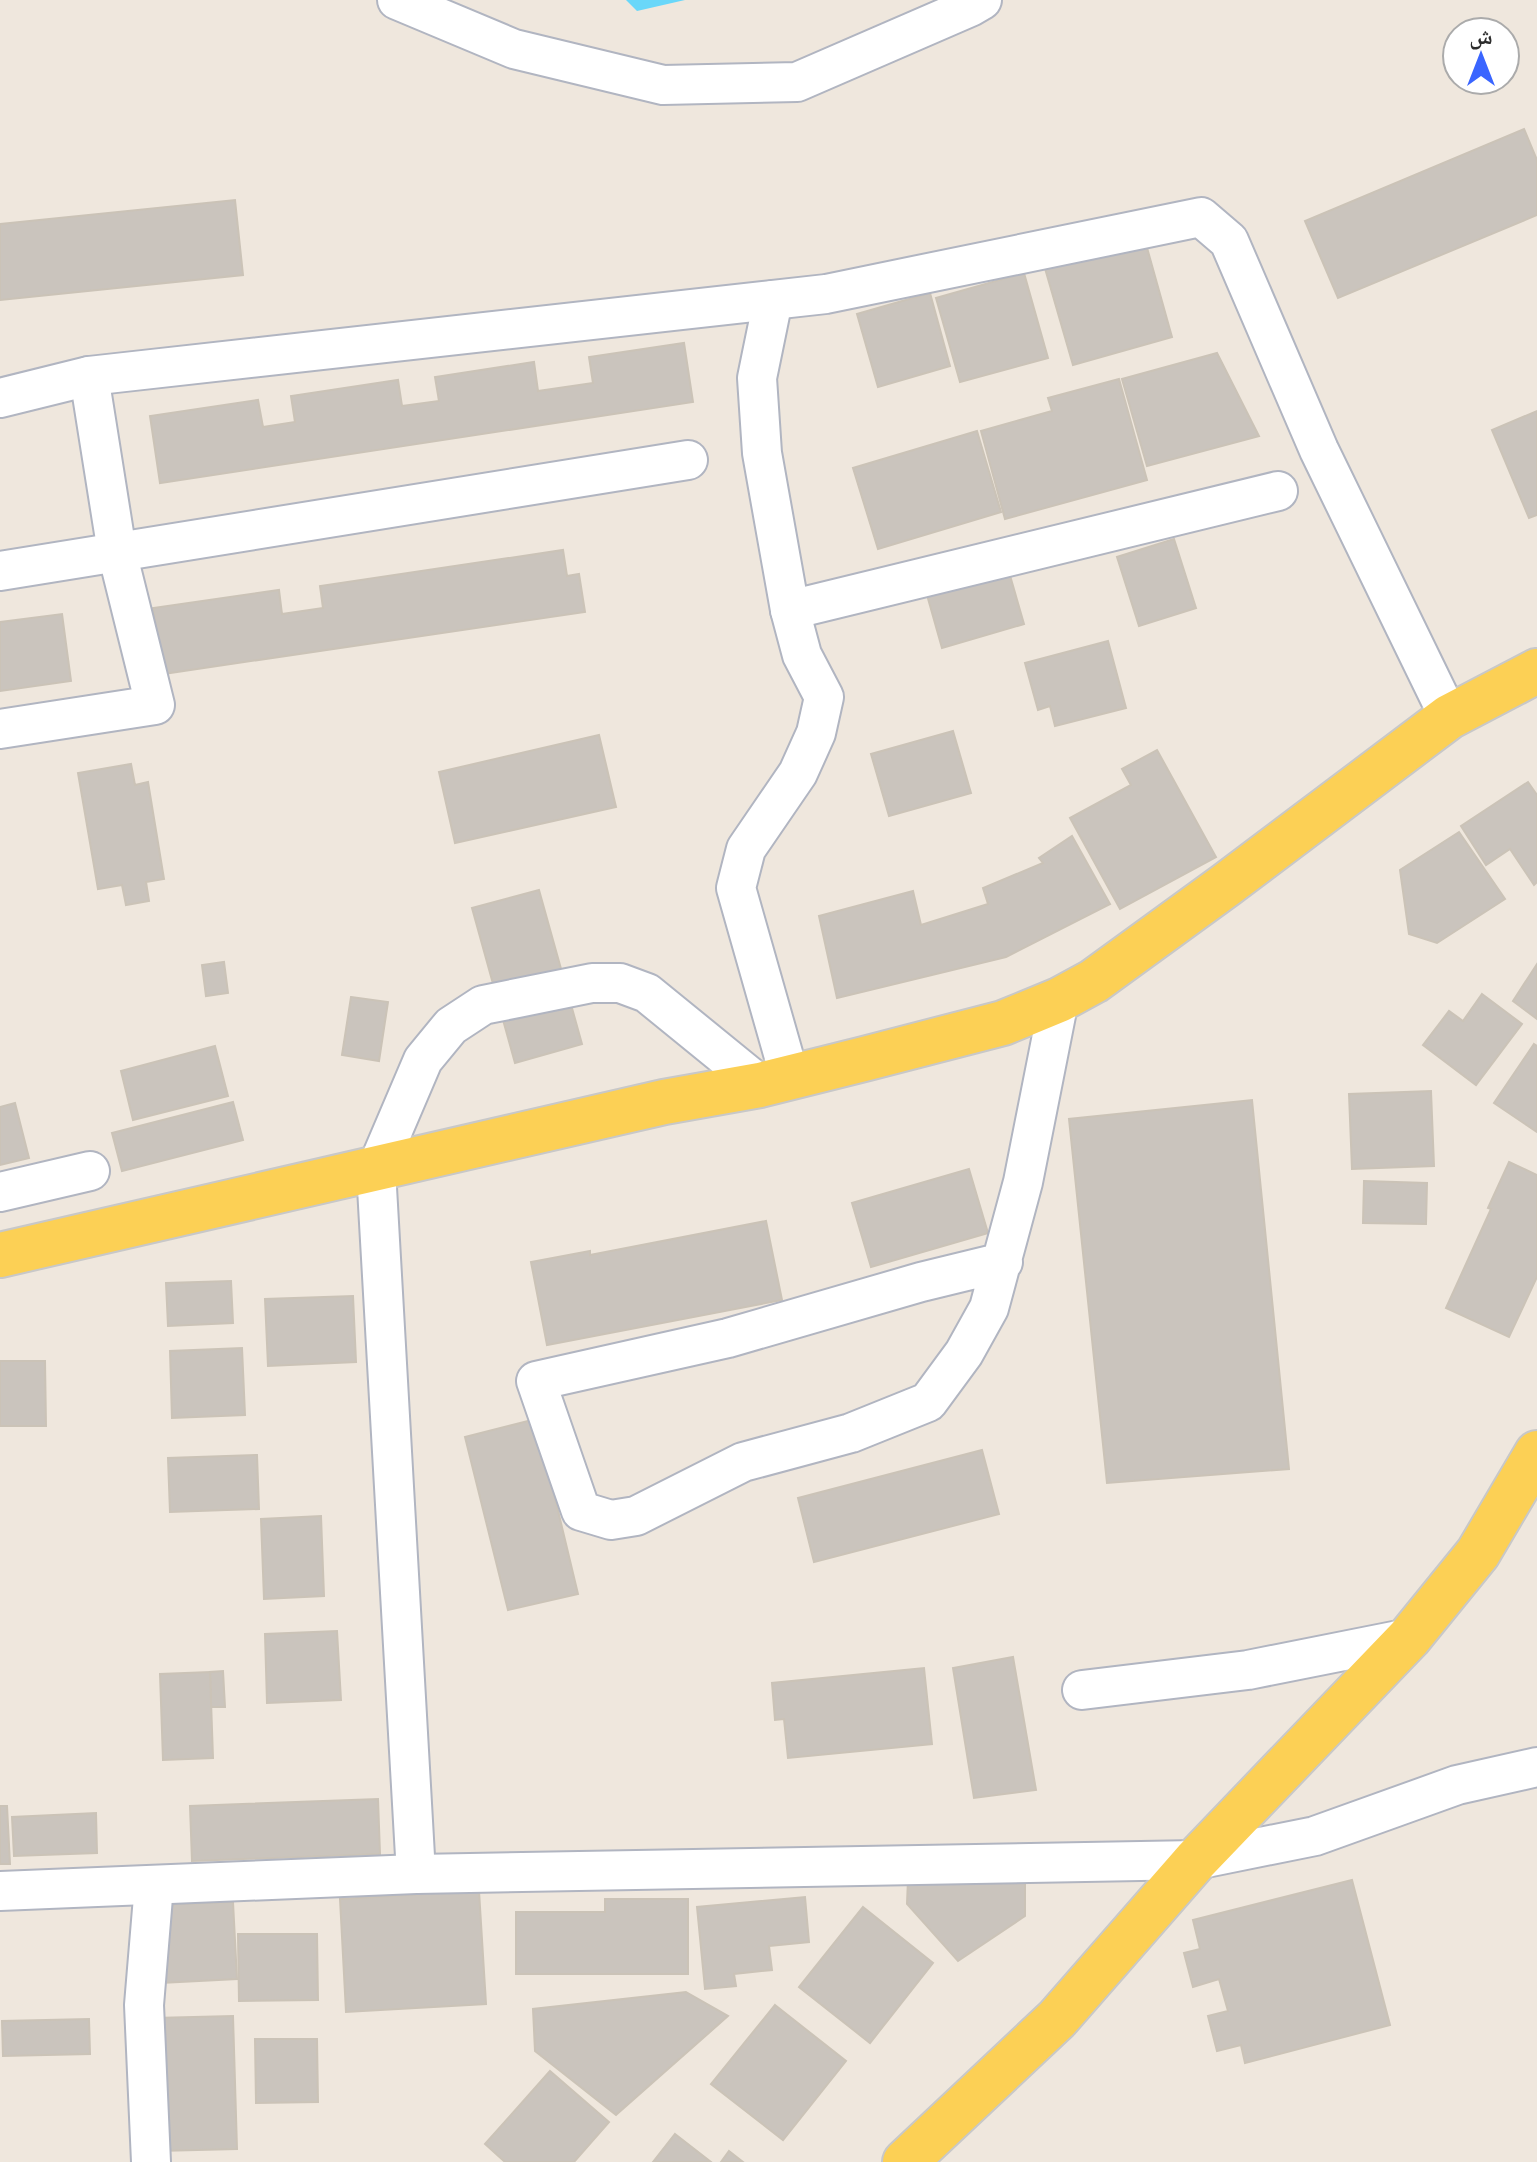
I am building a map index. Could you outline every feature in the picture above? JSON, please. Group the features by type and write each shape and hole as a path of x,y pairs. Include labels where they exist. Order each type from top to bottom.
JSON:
{"main road":[{"path":"0,1255 664,1102 775,1081 1003,1023 1059,1000 1094,981 1449,717 1537,671"},
{"path":"905,2162 1057,2019 1196,1860 1409,1638 1478,1553 1537,1453"}],"street":[{"path":"397,0 514,49 663,85 797,82 982,0"},
{"path":"0,398 89,376 826,294 1201,217 1229,241 1319,450 1449,717"},
{"path":"773,300 757,378 762,453 790,610 802,655 824,697 816,733 798,773 746,849 736,888 775,1081"},
{"path":"0,729 155,705 117,552 89,376"},
{"path":"0,571 688,460"},
{"path":"790,610 1278,491"},
{"path":"416,1874 376,1170 423,1060 451,1026 483,1005 592,983 620,983 647,993 775,1081"},
{"path":"1003,1262 921,1282 728,1338 536,1381 581,1511 611,1520 636,1516 743,1462 851,1433 928,1402 964,1353 989,1308 1003,1262 1023,1182 1059,1000"},
{"path":"0,1192 90,1171"},
{"path":"1082,1690 1248,1670 1409,1638"},
{"path":"0,1891 416,1874 1196,1860 1315,1836 1457,1785 1537,1752"},
{"path":"1457,1785 1537,1767"},
{"path":"151,2162 144,2005 154,1885"}],"water":[{"path":"626,0 685,0 637,11"}],"building":[{"path":"1524,129 1537,160 1537,215 1338,298 1305,221"},
{"path":"235,200 243,275 0,300 0,224"},
{"path":"1144,237 1172,337 1073,365 1044,265"},
{"path":"1024,273 1048,358 960,382 936,298"},
{"path":"930,293 950,366 878,387 857,314"},
{"path":"684,343 693,402 160,483 150,416 258,400 263,427 295,422 291,396 398,380 402,406 439,401 435,377 534,362 538,391 593,383 589,357"},
{"path":"1217,353 1259,436 1147,466 1122,379"},
{"path":"1119,379 1147,480 1005,519 981,431 1052,411 1048,398"},
{"path":"1537,411 1537,515 1529,518 1492,430"},
{"path":"977,431 1001,512 878,549 853,468"},
{"path":"1174,539 1196,608 1139,626 1117,557"},
{"path":"563,550 567,576 579,574 585,612 163,674 153,608 279,590 282,614 323,608 320,586"},
{"path":"1009,572 1024,624 942,648 927,595"},
{"path":"62,614 71,681 0,691 0,622"},
{"path":"1108,641 1126,708 1055,726 1050,706 1038,710 1025,663"},
{"path":"953,731 971,793 889,816 871,754"},
{"path":"599,735 616,807 455,843 439,772"},
{"path":"1157,750 1216,857 1120,909 1070,818 1131,785 1122,769"},
{"path":"131,764 135,785 148,782 164,879 146,882 149,901 126,905 122,885 98,889 78,773"},
{"path":"1528,782 1537,795 1537,882 1534,885 1510,849 1486,865 1461,826"},
{"path":"1459,832 1505,899 1437,943 1409,934 1400,870"},
{"path":"1072,836 1110,904 1006,957 837,998 819,916 913,891 921,925 988,904 983,888 1043,863 1039,858"},
{"path":"539,890 582,1044 515,1063 472,908"},
{"path":"224,962 228,993 206,996 202,965"},
{"path":"1537,964 1537,1019 1513,1001"},
{"path":"1482,994 1522,1024 1476,1085 1423,1045 1449,1011 1463,1021"},
{"path":"351,997 388,1002 379,1061 342,1055"},
{"path":"1534,1044 1537,1046 1537,1132 1494,1103"},
{"path":"215,1046 228,1096 133,1120 121,1071"},
{"path":"1431,1091 1434,1166 1352,1169 1349,1094"},
{"path":"1252,1100 1289,1469 1107,1483 1069,1119"},
{"path":"233,1102 243,1140 122,1171 112,1133"},
{"path":"15,1103 29,1158 0,1165 0,1107"},
{"path":"1509,1162 1537,1175 1537,1277 1509,1337 1446,1308"},
{"path":"969,1169 988,1233 871,1267 852,1203"},
{"path":"1364,1181 1427,1183 1426,1224 1363,1223"},
{"path":"766,1221 782,1300 547,1345 531,1262 590,1251 590,1255"},
{"path":"231,1281 233,1323 168,1326 166,1283"},
{"path":"353,1296 356,1362 268,1366 265,1299"},
{"path":"242,1348 245,1415 172,1418 170,1351"},
{"path":"0,1361 45,1361 46,1426 0,1426"},
{"path":"536,1419 578,1594 508,1610 465,1437"},
{"path":"982,1450 999,1514 814,1562 798,1498"},
{"path":"257,1455 259,1509 170,1512 168,1458"},
{"path":"321,1516 324,1596 264,1599 261,1519"},
{"path":"337,1631 341,1700 267,1703 265,1634"},
{"path":"1013,1657 1036,1790 974,1798 953,1668"},
{"path":"924,1668 932,1744 788,1758 784,1719 775,1720 772,1683"},
{"path":"223,1671 225,1707 211,1707 210,1672"},
{"path":"210,1672 213,1758 163,1760 160,1674"},
{"path":"378,1799 380,1854 192,1861 190,1806"},
{"path":"0,1806 7,1806 10,1864 0,1864"},
{"path":"96,1813 97,1853 14,1856 12,1817"},
{"path":"1025,1877 1025,1916 958,1961 907,1904 908,1879"},
{"path":"1352,1880 1390,2025 1245,2063 1241,2045 1217,2051 1208,2016 1228,2011 1219,1979 1193,1987 1184,1953 1200,1949 1193,1920"},
{"path":"479,1891 486,2004 346,2012 340,1899"},
{"path":"805,1897 809,1942 769,1946 772,1970 734,1974 736,1986 705,1989 697,1907"},
{"path":"605,1899 688,1899 688,1974 516,1974 516,1912 605,1912"},
{"path":"233,1902 237,1979 161,1983 158,1905"},
{"path":"863,1907 933,1963 870,2043 799,1987"},
{"path":"238,1934 317,1934 318,2000 239,2001"},
{"path":"686,1992 728,2016 616,2115 535,2051 533,2009"},
{"path":"775,2005 846,2061 783,2140 711,2084"},
{"path":"233,2016 237,2149 158,2151 154,2018"},
{"path":"89,2019 90,2054 3,2056 2,2021"},
{"path":"255,2039 317,2039 318,2102 256,2103"},
{"path":"550,2071 609,2122 574,2162 505,2162 485,2144"},
{"path":"675,2134 711,2162 653,2162"},
{"path":"729,2151 743,2162 721,2162"}]}
